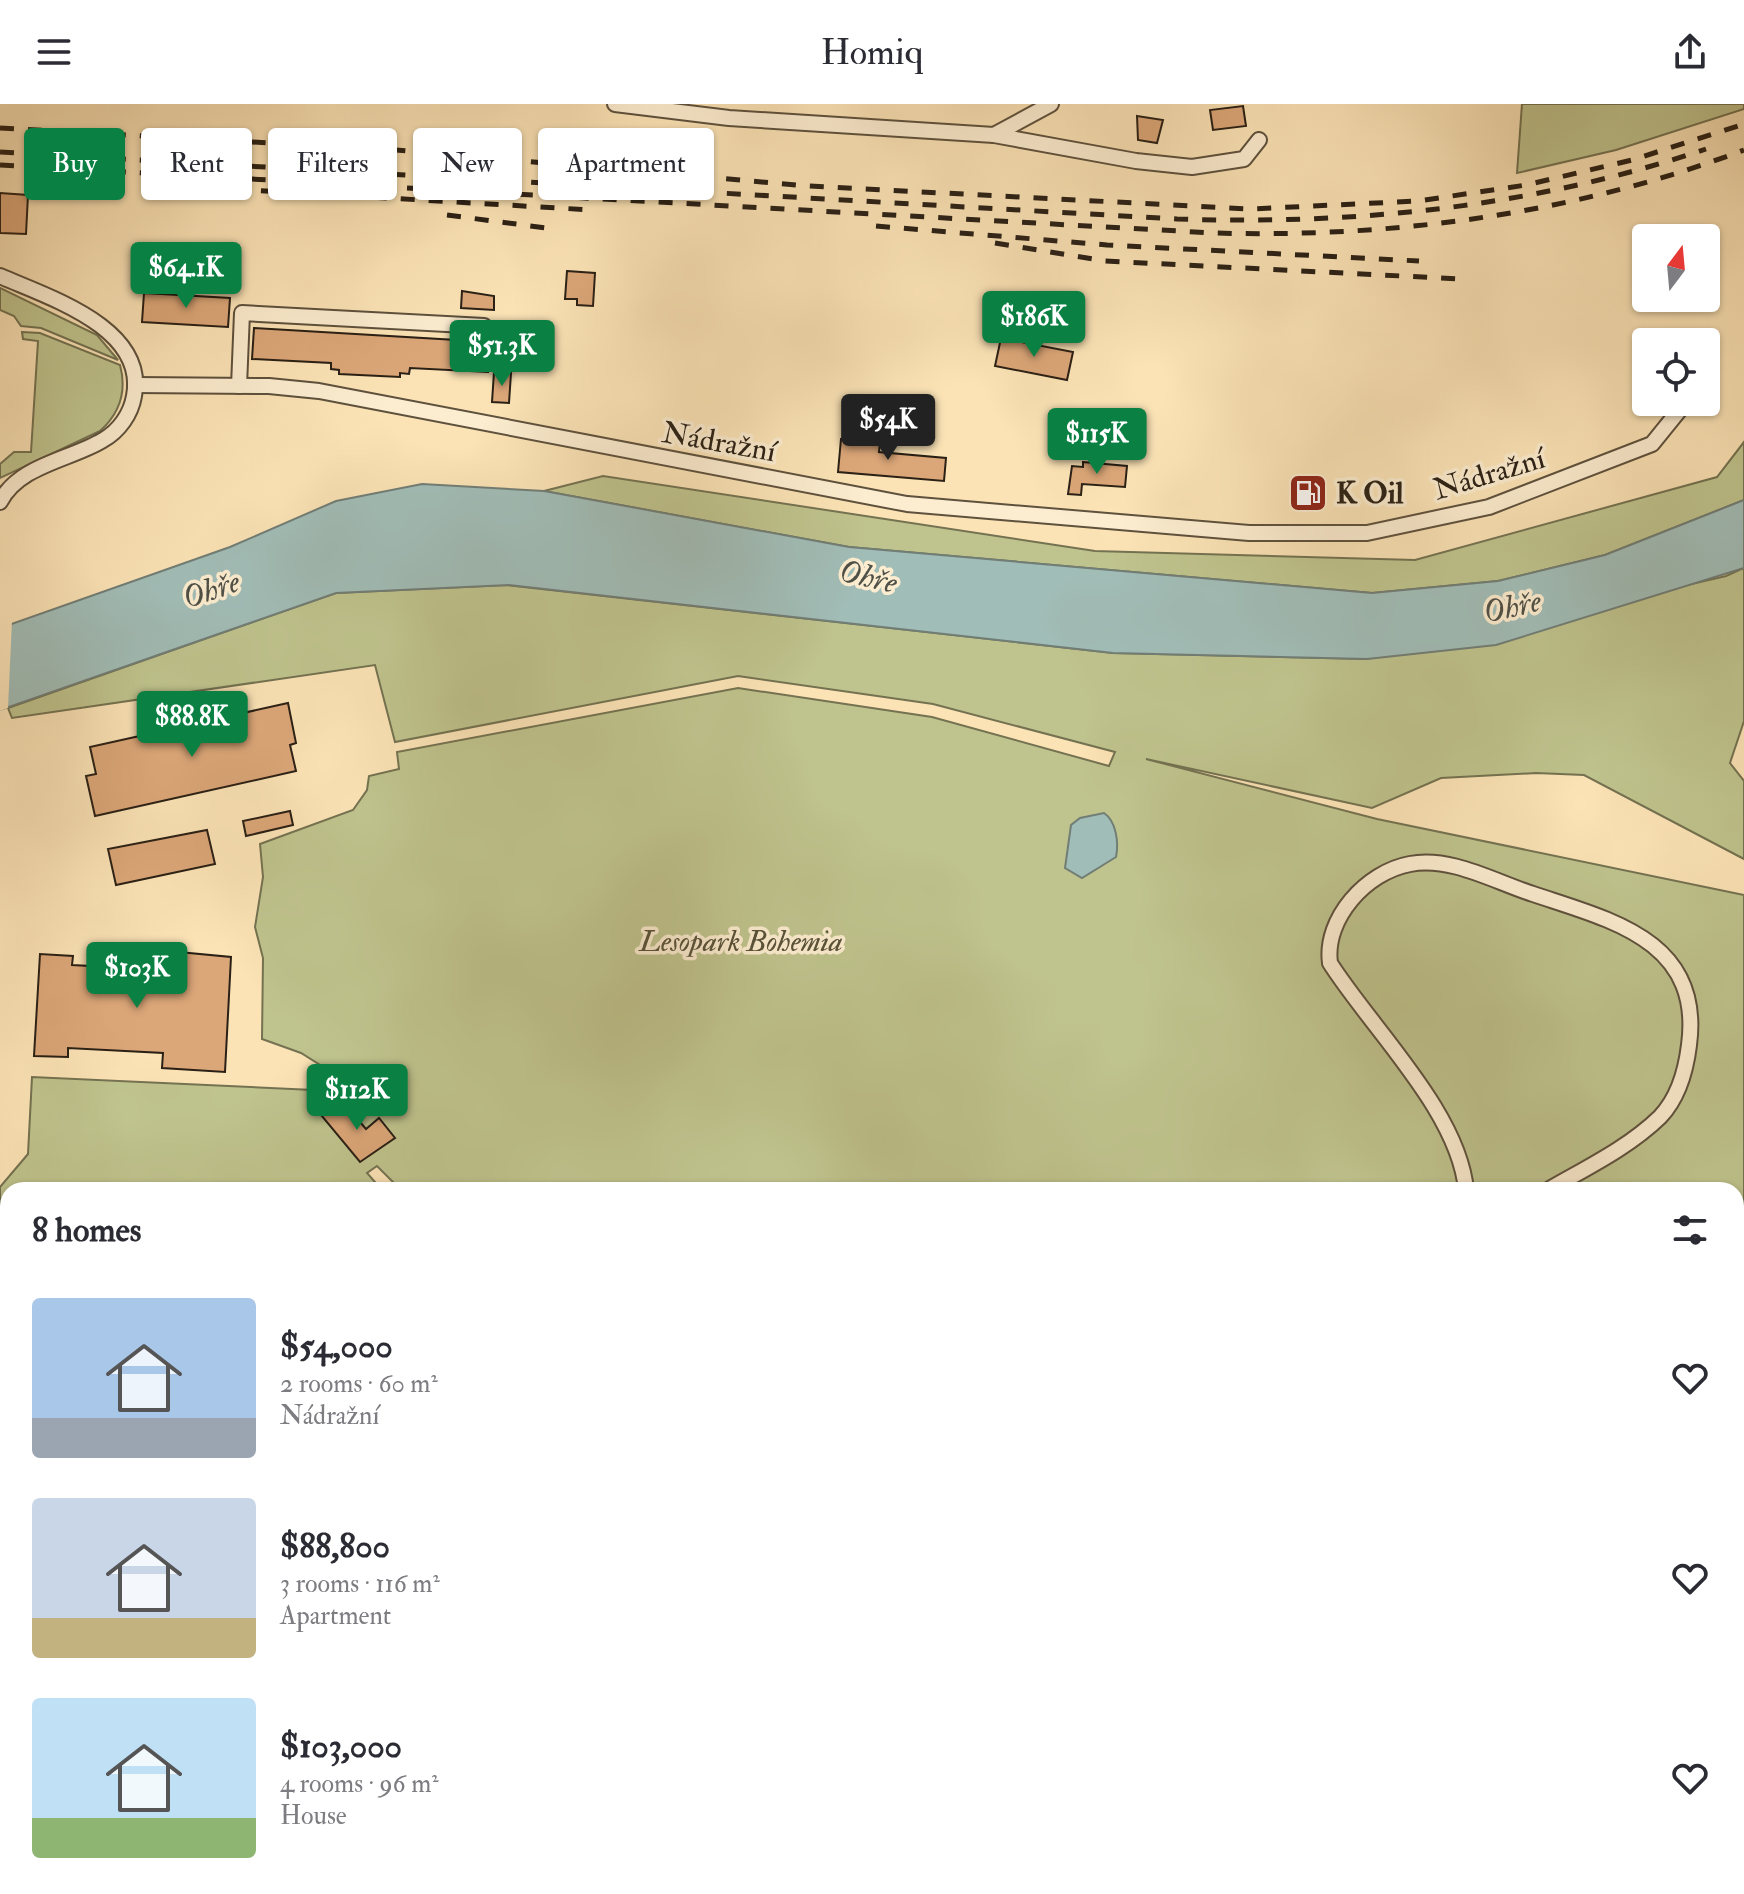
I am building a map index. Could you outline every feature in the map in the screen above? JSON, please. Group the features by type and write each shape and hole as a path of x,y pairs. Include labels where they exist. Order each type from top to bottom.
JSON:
{"street":[{"path":"615,104 994,135 1136,161 1192,167 1244,159 1259,140"},
{"path":"994,135 1051,104"},
{"path":"0,276 115,335 131,359 135,385 129,413 110,435 25,476 5,492 0,502"},
{"path":"239,386 242,313 484,326"},
{"name":"Nádražní","path":"135,385 319,391 907,504 1249,533 1367,533 1489,507 1652,444 1675,416"},
{"path":"1465,1182 1464,1162 1448,1130 1330,963 1328,945 1333,928 1350,902 1392,869 1411,864 1432,862 1459,868 1608,918 1664,953 1679,975 1691,1034 1686,1066 1678,1089 1662,1115 1643,1132 1561,1182"},
{"path":"1234,1894 1242,1894"}],"green space":[{"path":"1522,104 1744,104 1744,109 1616,150 1517,173"},
{"path":"0,288 97,335 118,360 41,328 21,326 14,316 0,310"},
{"path":"22,332 40,333 120,365 122,393 113,417 100,431 0,478 0,464 14,452 31,452 38,341 23,339"},
{"path":"1744,442 1744,500 1605,555 1498,581 1372,593 849,547 544,491 603,476 1095,551 1415,560 1717,477"},
{"name":"Lesopark Bohemia","path":"1744,568 1744,721 1730,763 1744,781 1744,859 1584,775 1536,773 1441,778 1372,808 1146,759 1377,819 1744,895 1744,1182 393,1182 377,1166 367,1173 375,1182 4,1182 28,1154 32,1077 313,1090 329,1108 363,1092 301,1053 262,1039 263,958 255,927 263,877 260,844 353,810 367,790 369,776 399,769 397,752 738,688 932,717 1109,766 1115,752 933,704 738,676 395,742 375,665 12,718 8,708 336,593 506,585 1113,653 1367,659 1726,576"}],"water":[{"name":"Ohře","path":"422,484 544,491 849,547 1372,593 1498,581 1605,555 1744,500 1744,568 1496,645 1367,659 1113,653 509,585 336,593 0,710 0,628 230,547 336,501"},
{"path":"1104,813 1116,832 1116,857 1082,878 1065,868 1071,825 1080,818"}],"pier":[{"path":"12,620 8,708 0,711 0,624"}],"building":[{"path":"1243,106 1246,126 1213,130 1210,110"},
{"path":"1137,116 1163,120 1157,143 1138,140"},
{"path":"0,193 24,195 24,200 28,200 26,234 0,233"},
{"path":"567,271 595,273 593,306 577,305 577,299 565,299"},
{"path":"462,291 494,296 494,310 461,308"},
{"path":"144,293 230,298 228,327 142,322"},
{"path":"254,328 490,342 488,372 410,368 409,374 400,373 400,377 339,374 339,370 331,369 331,363 252,359"},
{"path":"1001,338 1073,352 1067,380 995,366"},
{"path":"494,372 511,373 509,403 492,402"},
{"path":"841,439 880,443 879,452 946,458 944,481 838,472"},
{"path":"1083,462 1127,466 1125,487 1082,484 1081,495 1068,494 1072,466 1083,467"},
{"path":"288,703 296,743 290,745 296,771 95,816 86,776 96,774 90,747"},
{"path":"290,811 293,825 246,836 243,821"},
{"path":"207,830 215,864 116,885 108,849"},
{"path":"168,951 231,957 225,1072 162,1068 163,1053 68,1048 68,1057 34,1056 40,954 73,956 72,965 167,970"},
{"path":"341,1100 366,1129 379,1118 395,1138 360,1162 321,1115"}],"railway":[{"path":"0,128 396,150 808,186 1250,209 1418,201 1526,185 1632,160 1744,124"},
{"path":"0,152 1177,219 1245,220 1379,215 1511,198 1641,169 1706,149"},
{"path":"407,188 1214,233 1282,233 1416,226 1549,206 1615,191 1744,150"},
{"path":"0,165 268,180"},
{"path":"252,190 592,210"},
{"path":"447,215 554,229"},
{"path":"876,226 1107,245 1419,261"},
{"path":"995,243 1105,261 1461,279"}],"place":[{"name":"K Oil","path":"1308,493"}]}
